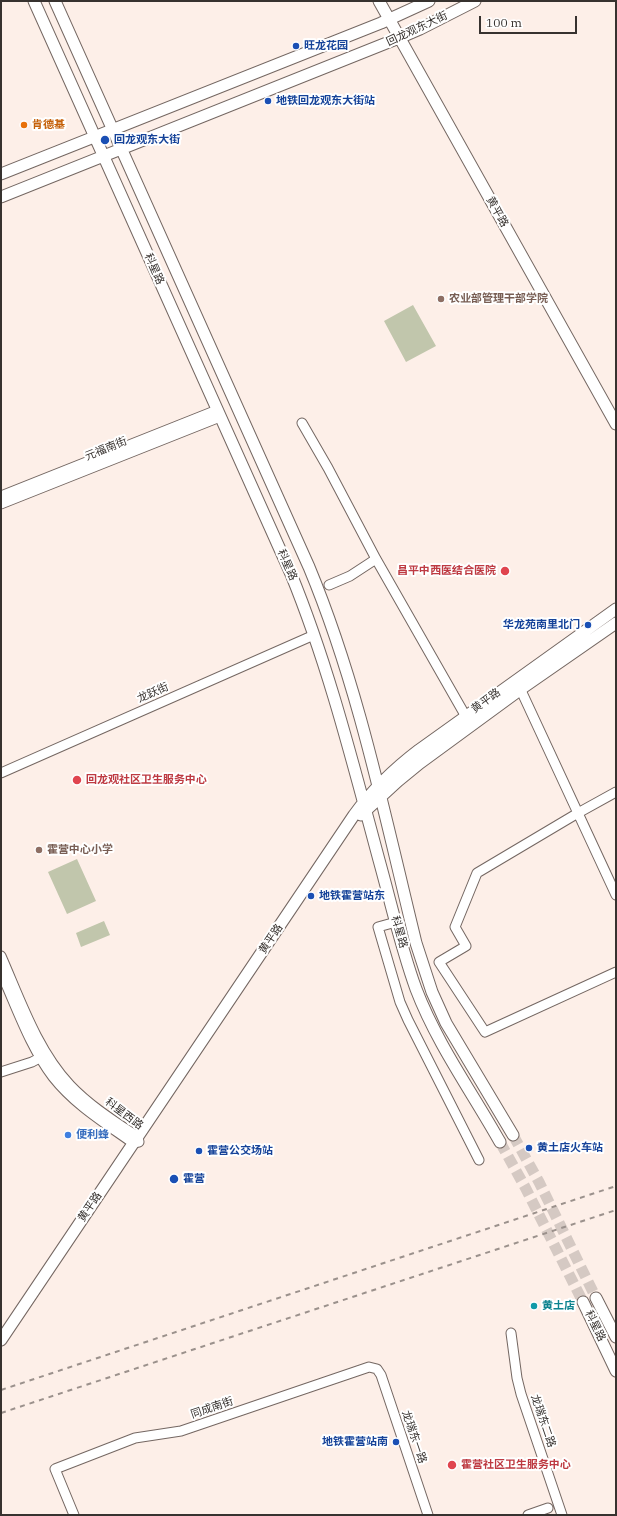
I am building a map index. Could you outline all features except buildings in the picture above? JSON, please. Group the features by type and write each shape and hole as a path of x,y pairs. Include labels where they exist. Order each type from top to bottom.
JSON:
{"main road":[{"name":"科星路","path":"34,1 291,574 314,635 338,708 396,922 416,989 434,1030 500,1142"},
{"name":"科星路","path":"55,1 310,567 322,598 351,686 416,943 432,992 457,1043 512,1135"},
{"name":"黄平路","path":"379,1 616,424"},
{"name":"回龙观东大街","path":"1,174 389,20 429,1"},
{"name":"回龙观东大街","path":"1,197 399,38 475,1"},
{"name":"黄平路","path":"1,1340 365,806 377,786 408,758 468,721 518,685 616,609"},
{"name":"黄平路","path":"518,685 616,623"},
{"name":"黄平路","path":"365,806 380,797 468,721"},
{"name":"黄平路","path":"1,1348 137,1141"},
{"name":"科星路","path":"596,1298 616,1337"},
{"name":"科星路","path":"583,1302 616,1371"}],"street":[{"name":"元福南街","path":"1,496 219,413"},
{"name":"元福南街","path":"1,504 219,413"},
{"path":"302,424 328,468 376,559 468,721"},
{"path":"329,586 350,576 376,559"},
{"name":"龙跃街","path":"1,773 314,635"},
{"path":"518,685 616,896"},
{"path":"616,792 477,873 455,927 466,946 439,962 485,1032 616,972"},
{"path":"396,922 378,927 400,1002 479,1160"},
{"name":"科星西路","path":"1,956 38,1039 53,1077 81,1106 137,1141"},
{"name":"科星西路","path":"1,973 32,1041 44,1056"},
{"path":"1,1072 32,1062 44,1056"},
{"name":"龙瑞东二路","path":"511,1332 517,1378 521,1394 562,1515"},
{"name":"同成南街","path":"74,1515 55,1468 135,1438 181,1431 364,1368 375,1368"},
{"name":"龙瑞东一路","path":"375,1368 381,1375 428,1515"},
{"path":"528,1515 548,1508"}],"green space":[{"path":"413,305 436,346 406,362 384,321"},
{"path":"77,859 96,901 67,914 48,872"},
{"path":"104,921 110,935 81,947 76,933"}],"tunnel":[{"path":"513,1135 539,1182 596,1298"},
{"path":"500,1142 525,1187 583,1302"}],"railway":[{"path":"1,1390 616,1186"},
{"path":"1,1413 616,1210"}],"place":[{"name":"旺龙花园","path":"296,46"},
{"name":"地铁回龙观东大街站","path":"268,101"},
{"name":"肯德基","path":"24,125"},
{"name":"回龙观东大街","path":"105,140"},
{"name":"农业部管理干部学院","path":"441,299"},
{"name":"昌平中西医结合医院","path":"505,571"},
{"name":"华龙苑南里北门","path":"588,625"},
{"name":"回龙观社区卫生服务中心","path":"77,780"},
{"name":"霍营中心小学","path":"39,850"},
{"name":"地铁霍营站东","path":"311,896"},
{"name":"便利蜂","path":"68,1135"},
{"name":"黄土店火车站","path":"529,1148"},
{"name":"霍营公交场站","path":"199,1151"},
{"name":"霍营","path":"174,1179"},
{"name":"黄土店","path":"534,1306"},
{"name":"地铁霍营站南","path":"396,1442"},
{"name":"霍营社区卫生服务中心","path":"452,1465"}]}
